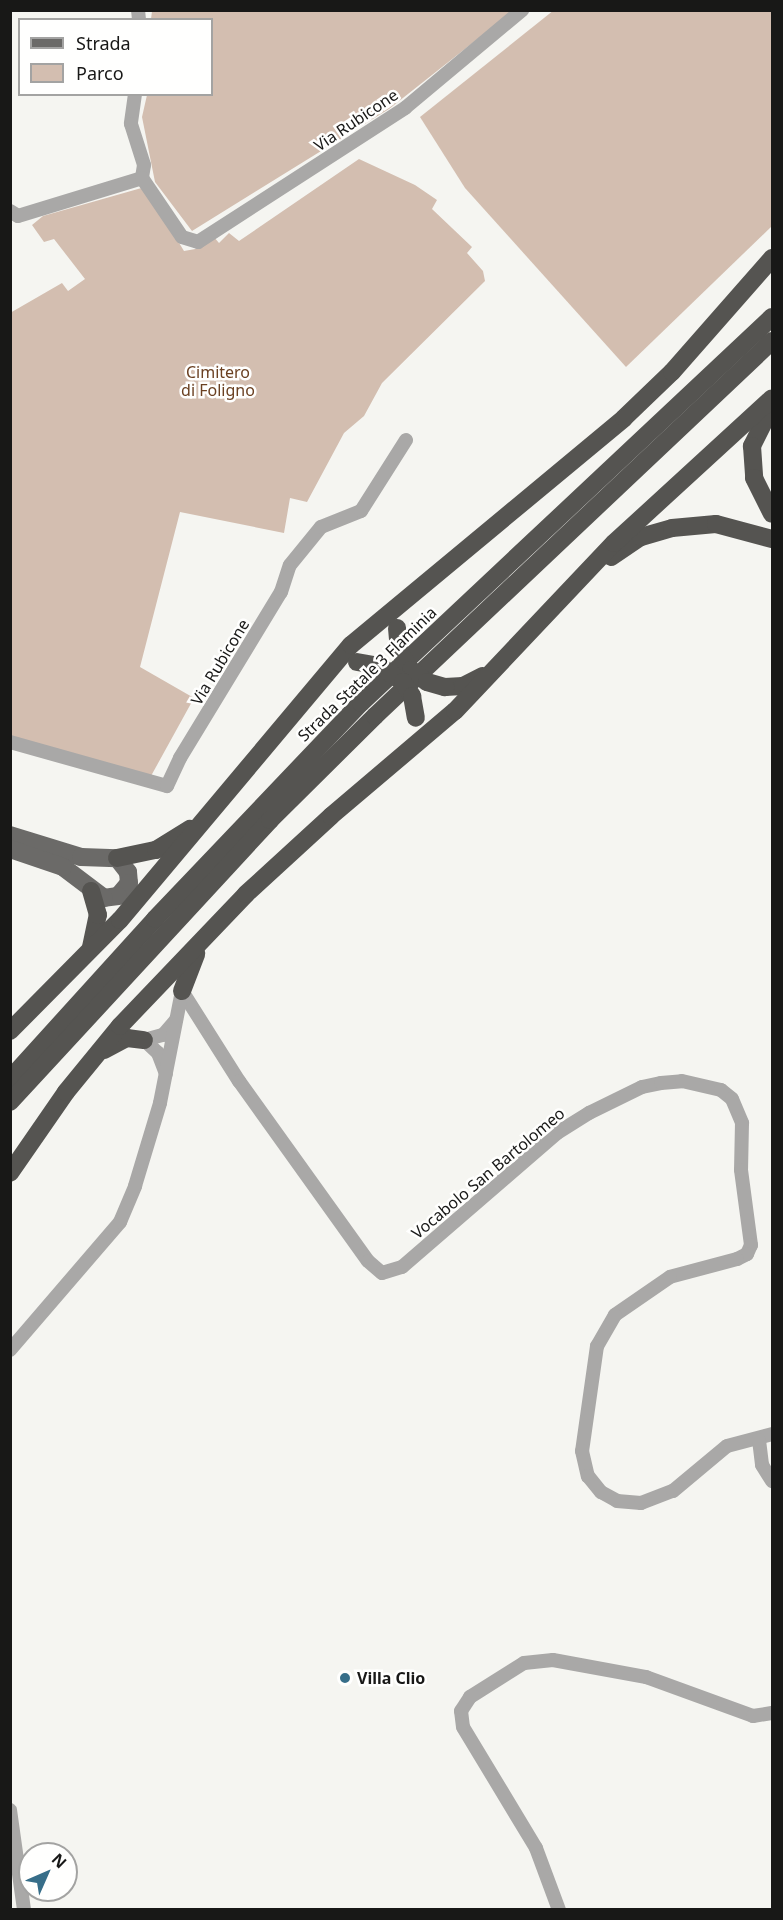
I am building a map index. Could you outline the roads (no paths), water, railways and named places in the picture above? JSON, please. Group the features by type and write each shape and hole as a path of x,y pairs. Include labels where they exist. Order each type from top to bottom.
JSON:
{"highway":[{"path":"10,1031 88,953 211,813 332,665 406,596 624,418 672,372 772,258"},
{"name":"Strada Statale 3 Flaminia","path":"10,1079 155,919 361,704 772,317"},
{"path":"10,1102 270,820 375,716 772,341"},
{"path":"10,1173 89,1063 206,935 331,816 455,711 491,670 595,567 622,535 772,398"},
{"path":"772,406 752,446 754,478 772,514"},
{"path":"595,567 641,537 672,528 716,524 772,539"},
{"path":"406,596 397,628 399,651 411,670 427,682 445,687 475,682 491,670"},
{"path":"332,665 357,662 380,666 403,681 412,696 416,718 410,749"},
{"path":"117,858 170,843 211,813"},
{"path":"88,953 97,924 91,891"},
{"path":"182,991 188,968 206,935"},
{"path":"89,1063 117,1041 144,1040"}],"main road":[{"path":"10,835 81,857 117,858 129,874 125,890 111,898 91,891 63,867 10,849"}],"street":[{"name":"Via Rubicone","path":"142,178 182,237 198,242 405,108 522,10"},
{"path":"13,218 142,178 144,165 131,124 135,96"},
{"name":"Via Rubicone","path":"10,742 167,786 180,758 281,592 290,565 321,527 360,511 406,440"},
{"path":"10,1350 120,1222 135,1186 166,1076 182,991"},
{"name":"Vocabolo San Bartolomeo","path":"182,991 239,1081 368,1261 382,1273 389,1274 402,1267 557,1133 580,1118 642,1087 661,1083 682,1081 721,1090 732,1099 742,1123 741,1170 752,1245 747,1254 737,1259 670,1277 615,1315 597,1346 582,1451 588,1476 598,1490 613,1500 637,1503 673,1491 727,1446 766,1437"},
{"path":"166,1076 161,1058 144,1040 163,1035 176,1019"},
{"path":"766,1437 762,1466 772,1481"},
{"path":"559,1910 536,1848 463,1727 461,1711 470,1697 527,1661 553,1660 646,1677 753,1716 772,1713"},
{"path":"10,1810 24,1910"}],"place":[{"name":"Villa Clio","path":"345,1678"}],"park label":[{"name":"Cimitero di Foligno","path":"218,381"}]}
